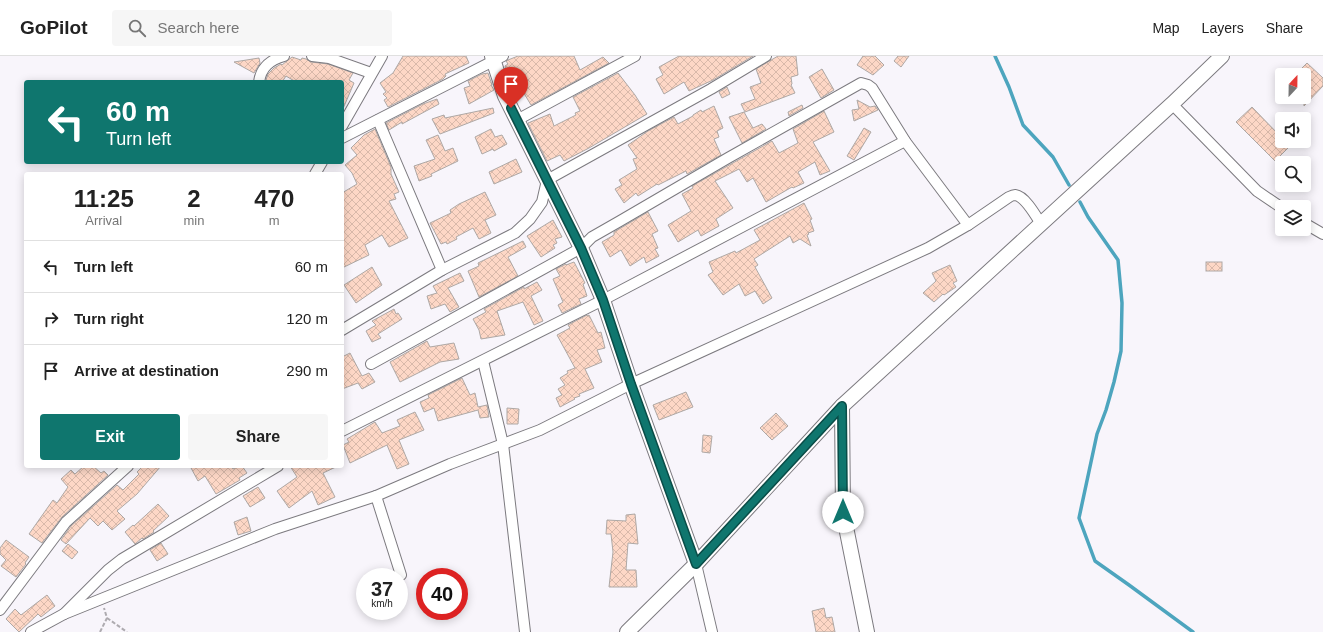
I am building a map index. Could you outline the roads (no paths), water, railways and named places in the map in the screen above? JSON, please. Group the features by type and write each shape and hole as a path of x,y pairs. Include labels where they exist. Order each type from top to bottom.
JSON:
{"street":[{"path":"259,80 265,65 284,56"},
{"path":"312,56 329,58 371,73"},
{"path":"344,122 382,56"},
{"path":"517,120 635,56"},
{"path":"344,329 442,270 515,233 530,219 542,202 547,180 711,89 766,56"},
{"path":"627,632 696,564 842,406 1172,104 1222,56"},
{"path":"344,137 496,58 506,96 581,248 603,300 631,384 696,564 712,632"},
{"path":"371,364 581,248 592,237 861,83 872,88 905,141 968,225"},
{"path":"1172,104 1257,191 1275,203"},
{"path":"378,120 442,270"},
{"path":"344,430 603,300 905,141"},
{"path":"31,632 64,614 275,529 376,496 450,464 540,430 631,384 928,248 968,225 1008,197 1016,195 1021,198 1028,204 1041,224"},
{"path":"1311,227 1323,234"},
{"path":"482,361 503,444 525,632"},
{"path":"842,406 843,512 868,632"},
{"path":"0,610 66,522 126,468"},
{"path":"64,614 108,570 122,559 275,468"},
{"path":"376,496 399,568"}],"waterway":[{"path":"995,56 1009,87 1023,125 1053,157 1069,185"},
{"path":"1080,202 1088,217 1118,260 1122,303 1121,351 1106,410 1097,434 1079,518 1095,561 1193,632"}]}
